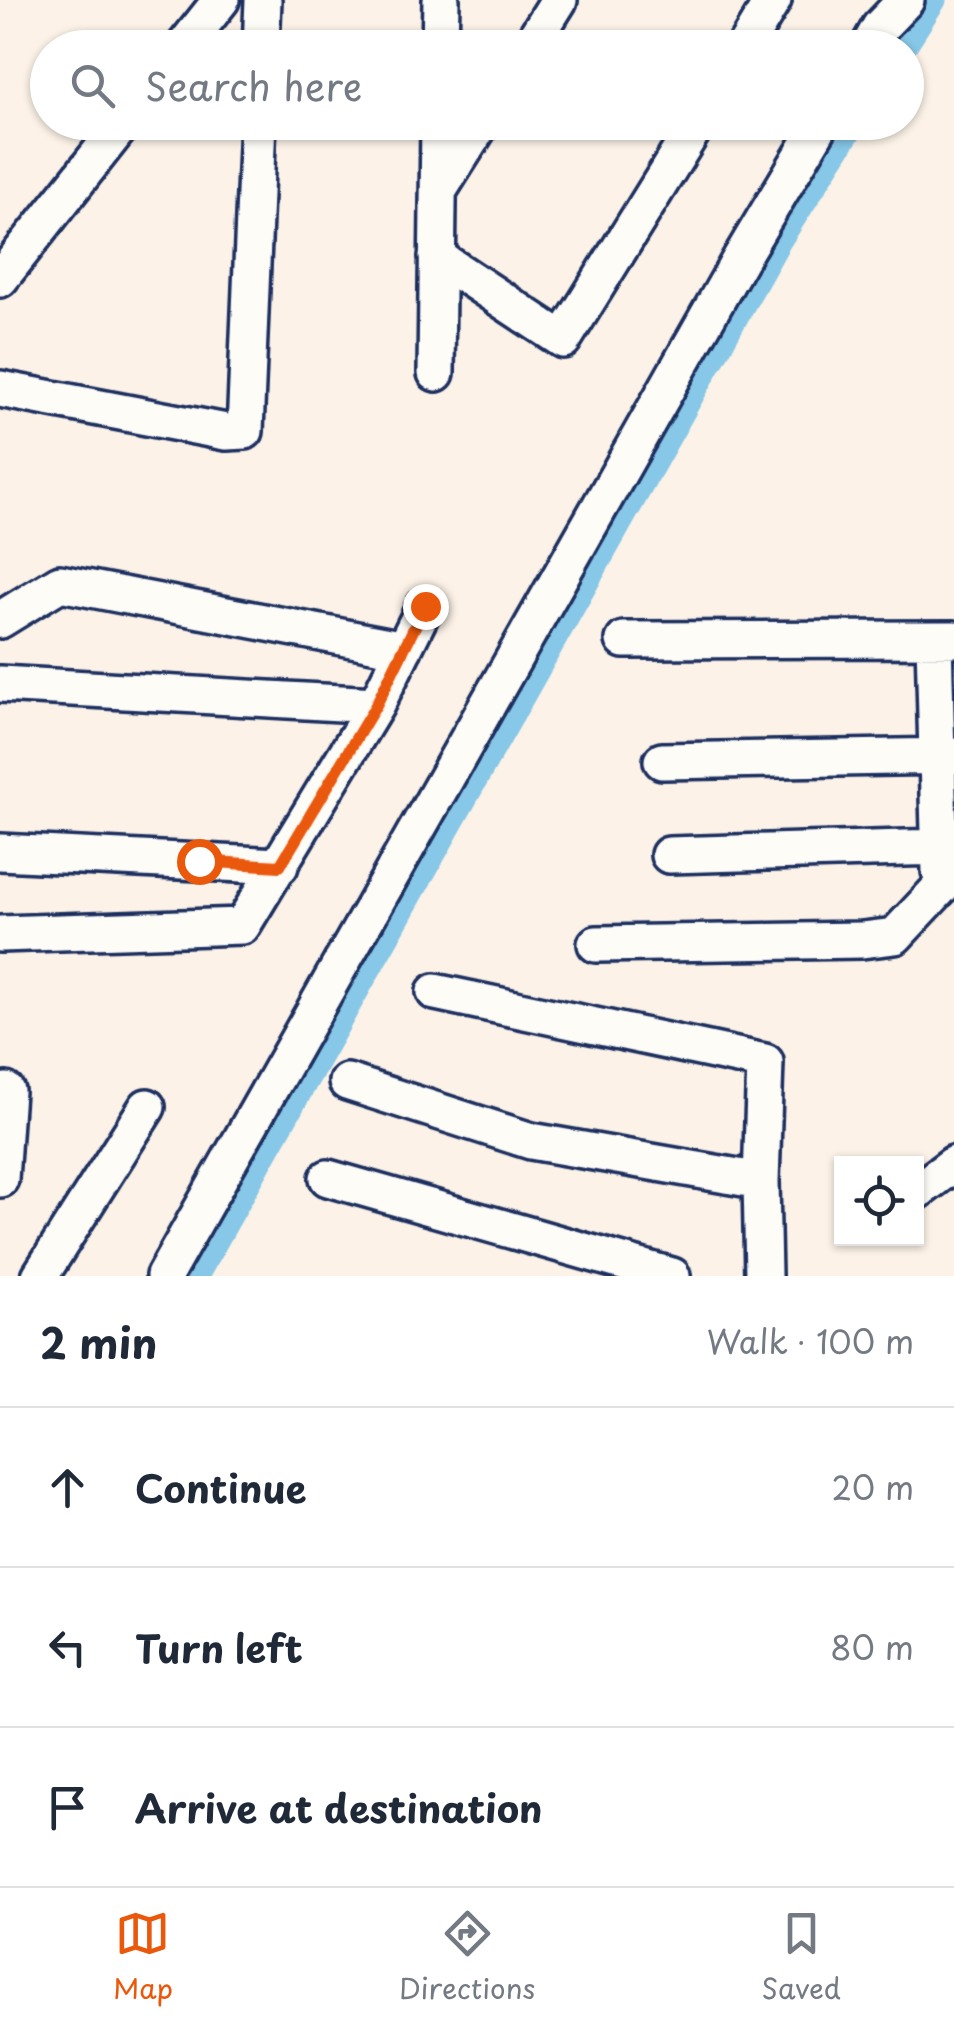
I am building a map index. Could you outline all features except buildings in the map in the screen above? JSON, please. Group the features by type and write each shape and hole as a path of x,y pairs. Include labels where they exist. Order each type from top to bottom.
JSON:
{"street":[{"path":"198,30 221,0"},
{"path":"262,30 263,0"},
{"path":"440,30 441,0"},
{"path":"540,30 559,0"},
{"path":"755,30 773,0"},
{"path":"878,30 906,0"},
{"path":"0,279 110,140"},
{"path":"0,390 226,432 245,432 257,140"},
{"path":"436,372 439,140"},
{"path":"438,191 471,140"},
{"path":"438,257 563,340 687,140"},
{"path":"164,1276 729,278 811,140"},
{"path":"0,620 60,583 404,649"},
{"path":"0,934 245,923 376,705 425,606"},
{"path":"596,944 862,940 895,936 948,895 940,847 946,756 944,640 624,640"},
{"path":"0,684 376,705"},
{"path":"662,761 946,756"},
{"path":"669,855 940,847"},
{"path":"0,852 280,866"},
{"path":"435,992 765,1062 762,1276"},
{"path":"346,1082 531,1142 761,1181"},
{"path":"0,1179 6,1090"},
{"path":"40,1276 146,1107"},
{"path":"924,1186 954,1164"},
{"path":"328,1178 672,1276"}],"waterway":[{"path":"915,30 934,0"},
{"path":"196,1276 777,244 843,140"}],"route":[{"path":"199,861 280,866 376,705 425,606"}]}
